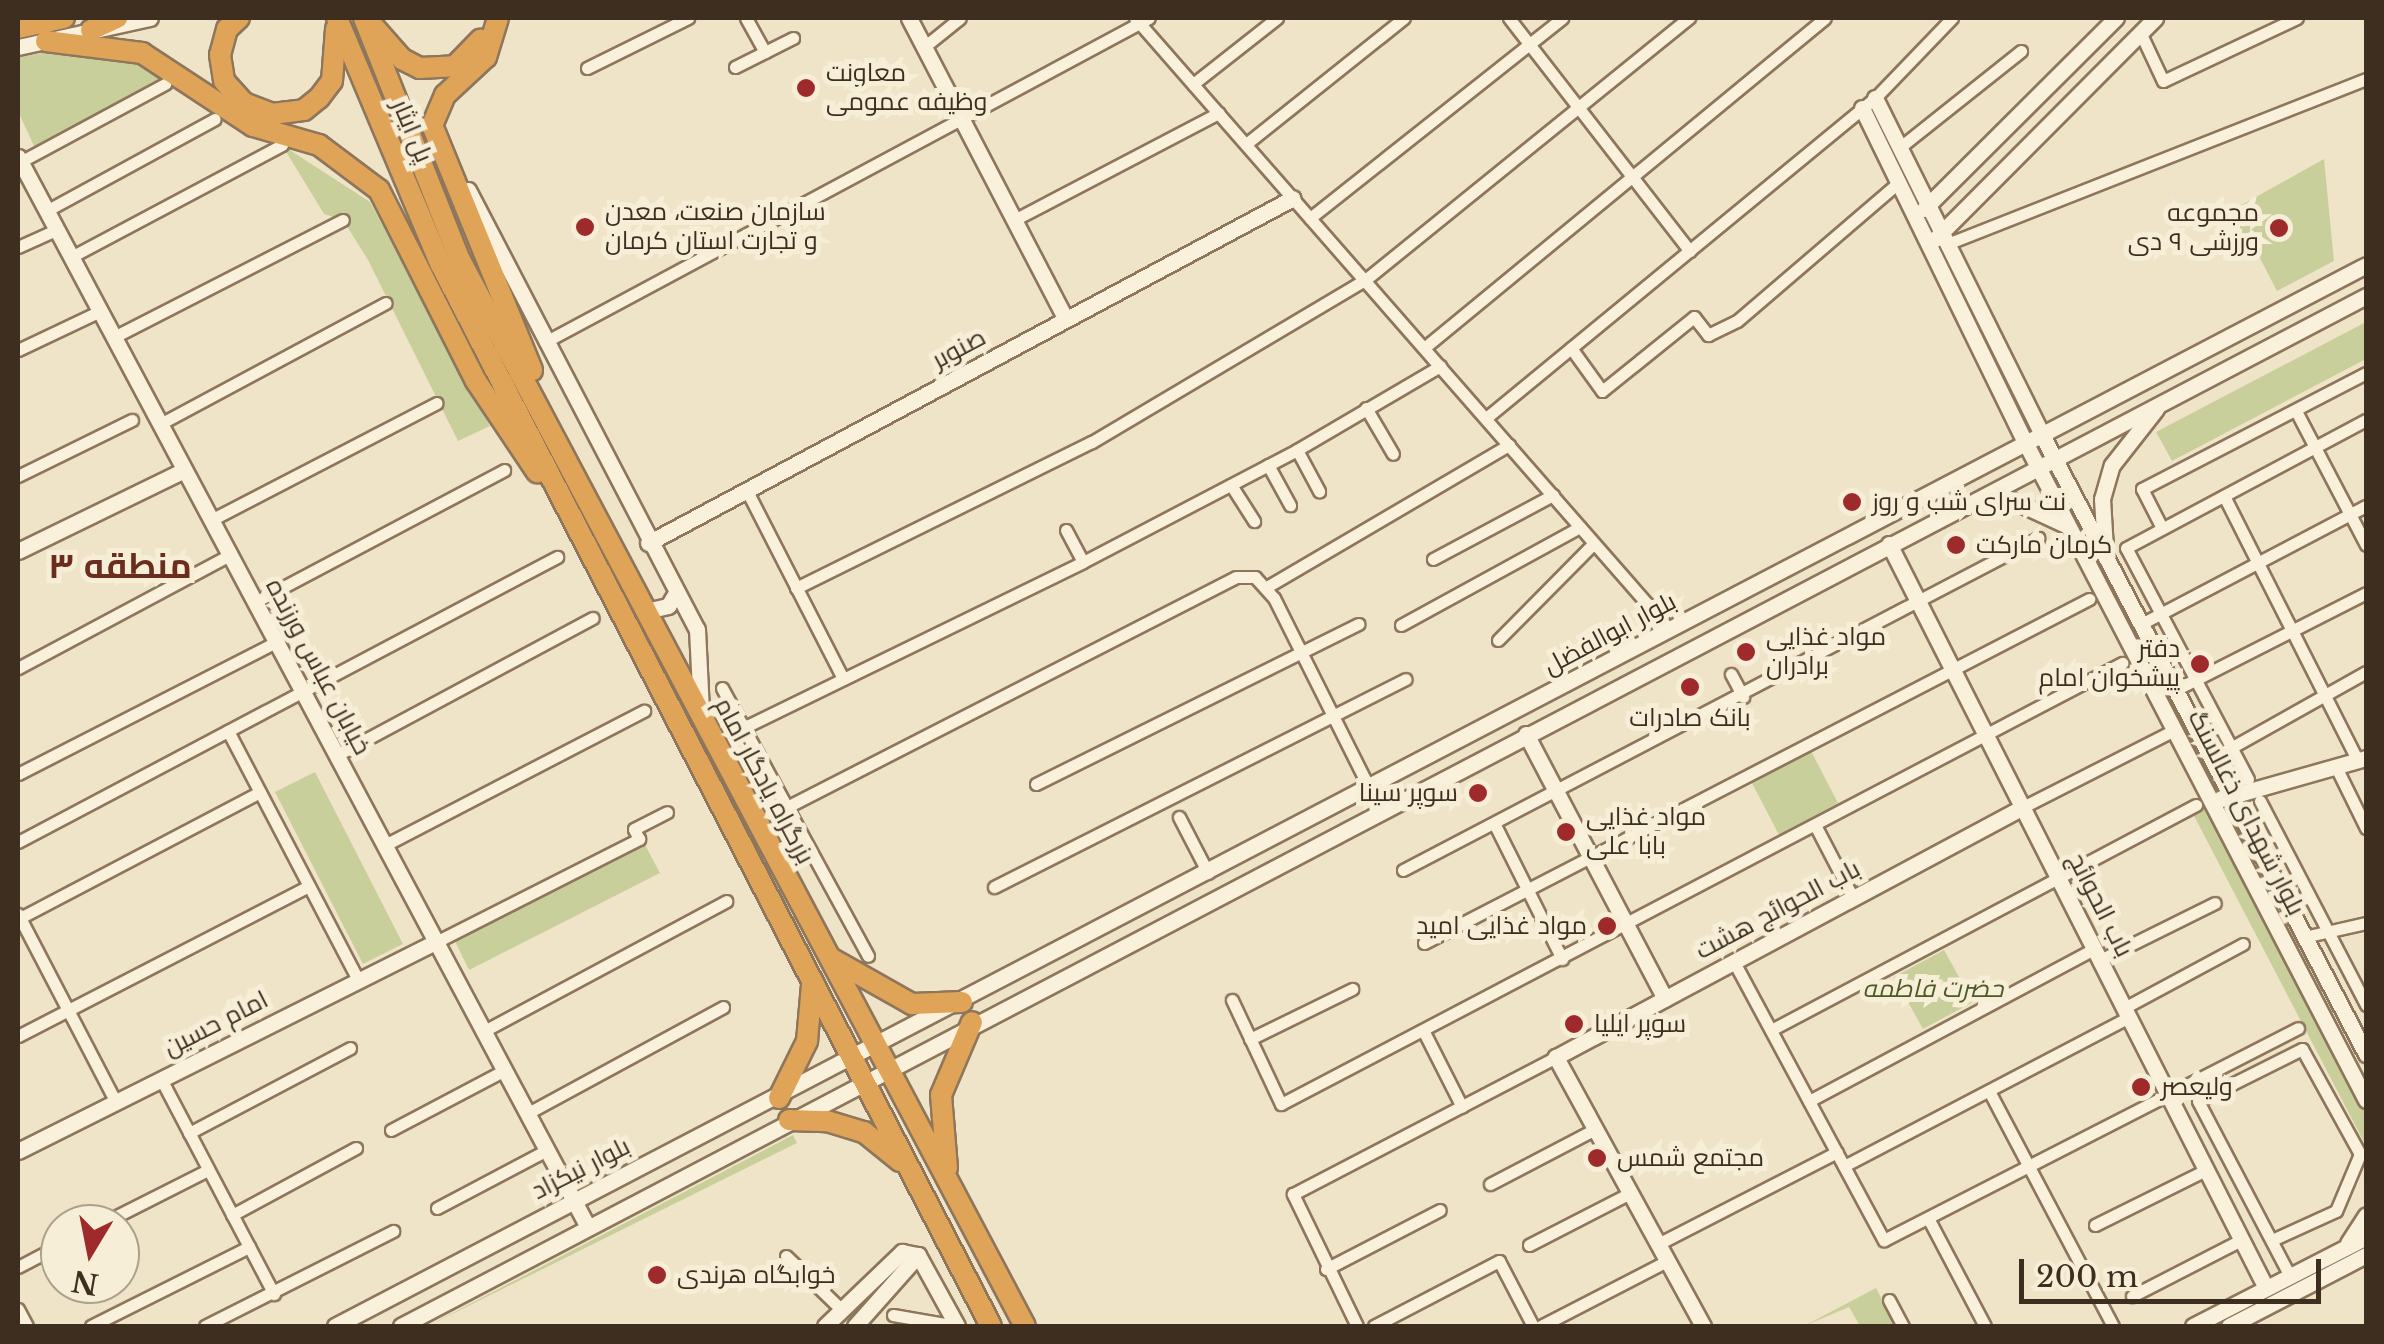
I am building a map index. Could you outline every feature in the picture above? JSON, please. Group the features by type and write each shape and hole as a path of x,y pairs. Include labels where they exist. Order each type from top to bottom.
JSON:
{"highway":[{"path":"18,28 64,18"},
{"path":"91,30 117,18"},
{"path":"239,18 227,28 220,55 224,80 244,102 288,115 319,98 332,81 339,46 336,18"},
{"name":"پل ایثار","path":"336,18 450,262"},
{"path":"365,18 402,60 438,69 471,55 484,18"},
{"name":"پل ایثار","path":"365,18 450,262"},
{"path":"498,18 486,57 445,95 432,125 528,356 545,415"},
{"path":"46,41 142,53 253,126 319,145 379,190 476,381 565,507"},
{"name":"بزرگراه یادگار امام","path":"450,262 545,415 1025,1326"},
{"name":"بزرگراه یادگار امام","path":"450,262 565,507 812,978 905,1166 992,1326"},
{"path":"828,957 912,1004 962,1002"},
{"path":"779,1098 807,1041 812,978"},
{"path":"949,1184 941,1095 972,1022"},
{"path":"789,1120 827,1121 864,1132 905,1166"}],"street":[{"path":"18,47 150,18"},
{"path":"587,68 688,18"},
{"path":"746,18 766,52"},
{"path":"909,18 1066,319"},
{"path":"924,47 960,18"},
{"path":"1193,84 1277,18"},
{"path":"1246,144 1404,18"},
{"path":"1509,18 1690,251"},
{"path":"1310,218 1562,18"},
{"path":"796,588 1092,442 1364,280 1689,18"},
{"path":"1424,348 1825,18"},
{"path":"1486,418 1868,103 1952,18"},
{"path":"1916,218 2116,18"},
{"path":"1944,238 2155,18"},
{"path":"2140,32 2163,81 2298,18"},
{"path":"545,342 963,121 1142,20 1193,84 1670,630"},
{"path":"735,67 793,38"},
{"path":"1900,148 2021,51"},
{"path":"1929,245 2366,79"},
{"path":"19,160 164,84"},
{"name":"بلوار شهدای ذغالسنگ","path":"1868,103 1900,148 2042,435 2366,1054"},
{"name":"بلوار شهدای ذغالسنگ","path":"1868,103 1898,182 2026,444 2174,730 2204,804 2366,1100"},
{"path":"1014,220 1219,113"},
{"path":"46,211 215,119"},
{"path":"71,257 282,146"},
{"name":"خیابان عباس ورزنده","path":"19,160 588,1227"},
{"path":"455,166 696,629 701,715"},
{"path":"1571,348 1602,390 1694,317 1708,335 1737,321 1898,182"},
{"name":"صنوبر","path":"648,542 1293,198"},
{"path":"114,337 343,220"},
{"path":"18,247 56,230"},
{"name":"بلوار ابوالفضل","path":"852,1060 2366,265"},
{"name":"بلوار ابوالفضل","path":"864,1086 972,1022 2366,296"},
{"path":"160,424 386,303"},
{"path":"2343,307 2366,305"},
{"path":"18,350 100,311"},
{"path":"743,728 1083,562 1298,450 1440,366"},
{"path":"2162,528 2142,488 2366,373"},
{"path":"2106,558 2102,500 2112,465 2165,400"},
{"path":"211,520 438,403"},
{"path":"1366,408 1392,454"},
{"path":"2296,411 2366,545"},
{"path":"18,476 132,420"},
{"path":"2248,779 2126,548 2366,420"},
{"path":"1265,588 1508,445"},
{"path":"1298,450 1319,490"},
{"path":"1268,465 1290,505"},
{"path":"18,551 184,470"},
{"path":"255,602 504,470"},
{"path":"1231,485 1254,521"},
{"path":"746,491 843,679"},
{"path":"1433,558 1552,495"},
{"path":"1771,1030 2204,804 2362,759 2325,695 2224,496"},
{"path":"1967,503 2008,498 2069,527"},
{"path":"2141,624 2366,506"},
{"path":"1401,625 1580,527"},
{"path":"1066,530 1083,562"},
{"path":"1404,870 1558,794 2038,538"},
{"path":"1498,640 1594,543"},
{"name":"باب الحوائج","path":"1889,544 2266,1288"},
{"path":"18,668 230,556"},
{"path":"18,842 557,557"},
{"path":"787,807 1236,577 1255,577 1265,588 1369,788"},
{"path":"646,610 668,606 677,591"},
{"path":"2174,690 2366,593"},
{"path":"1424,943 2089,599"},
{"path":"337,755 594,618"},
{"path":"1036,784 1358,624"},
{"path":"18,774 276,642"},
{"path":"1232,1000 1281,1104 2122,663"},
{"path":"2211,759 2366,672"},
{"path":"1731,674 1743,697"},
{"path":"994,886 1404,679"},
{"path":"722,688 868,956"},
{"path":"384,845 644,710"},
{"path":"2022,807 2174,730"},
{"path":"228,731 358,980"},
{"path":"1526,734 1666,998"},
{"path":"2336,767 2366,828"},
{"path":"116,1102 18,917 260,792"},
{"path":"2260,801 2328,932 2360,980 2366,1005"},
{"name":"باب الحوائج هشت","path":"1556,1057 2022,807"},
{"path":"436,942 639,839 634,828 667,812"},
{"path":"1179,817 1208,873"},
{"path":"1494,826 1562,959"},
{"path":"1816,826 1853,898"},
{"path":"1242,855 1253,876"},
{"path":"18,1036 309,886"},
{"path":"484,1031 726,902"},
{"path":"1809,1101 2097,955 2215,903"},
{"path":"2304,937 2366,923"},
{"name":"امام حسین","path":"18,1151 436,942"},
{"path":"1844,1166 1989,1091 2242,944"},
{"path":"1734,962 1884,1240 2298,1028"},
{"path":"1250,1039 1352,988"},
{"path":"528,1113 723,1007"},
{"path":"1423,1030 1462,1107"},
{"path":"189,1133 350,1048"},
{"path":"2272,1240 2329,1218 2360,1154 2302,1050 2198,1101 2290,1276"},
{"path":"1357,1326 1326,1269 1293,1194 1556,1057 1703,1326"},
{"name":"بلوار نیکزاد","path":"336,1326 852,1060"},
{"path":"390,1130 505,1070"},
{"path":"161,1079 274,1294"},
{"path":"401,1326 789,1120 864,1086"},
{"path":"1989,1091 2113,1326"},
{"path":"1490,1184 1596,1129"},
{"path":"232,1215 356,1148"},
{"path":"437,1208 547,1150"},
{"path":"1658,1244 1837,1152"},
{"path":"140,1204 208,1170"},
{"path":"2095,1225 2206,1170"},
{"path":"1529,1246 1630,1193"},
{"path":"1326,1269 1440,1210"},
{"path":"2357,1256 2366,1215"},
{"path":"1928,1218 1985,1326"},
{"path":"205,1326 394,1231"},
{"path":"2228,1326 2357,1256 2366,1237"},
{"path":"2132,1296 2241,1240"},
{"path":"91,1326 249,1247"},
{"path":"825,1326 902,1252 918,1254"},
{"path":"786,1256 856,1325 918,1254"},
{"path":"918,1254 957,1326"},
{"path":"2193,1326 2290,1276 2357,1256"},
{"path":"1374,1326 1500,1261 1532,1326"},
{"path":"1541,1326 1667,1261"},
{"path":"1889,1300 1903,1326"},
{"path":"18,1309 27,1326"},
{"path":"893,1315 957,1326"}],"green space":[{"path":"82,46 155,67 167,78 34,146 18,111 18,57"},
{"path":"282,145 370,202 490,426 458,441 368,260 343,220 324,214"},
{"name":"مجموعه ورزشی ۹ دی","path":"2324,159 2334,261 2277,291 2250,239 2237,246 2222,216"},
{"path":"2366,322 2366,359 2172,461 2156,432"},
{"path":"1811,751 1838,803 1779,835 1752,783"},
{"path":"315,772 403,944 363,964 275,792"},
{"path":"2204,805 2366,1115 2366,1146 2192,812"},
{"path":"644,843 660,873 469,970 454,939"},
{"name":"حضرت فاطمه","path":"1944,950 1973,1002 1923,1029 1894,977"},
{"path":"793,1135 797,1143 428,1326 489,1294"},
{"path":"1876,1288 1896,1326 1860,1326 1849,1307 1804,1326"}],"place":[{"name":"معاونت وظیفه عمومی","path":"806,88"},
{"name":"سازمان صنعت، معدن و تجارت استان کرمان","path":"585,227"},
{"name":"مجموعه ورزشی ۹ دی","path":"2279,228"},
{"name":"نت سرای شب و روز","path":"1852,502"},
{"name":"کرمان مارکت","path":"1956,545"},
{"name":"مواد غذایی برادران","path":"1746,652"},
{"name":"دفتر پیشخوان امام","path":"2200,664"},
{"name":"بانک صادرات","path":"1690,687"},
{"name":"سوپر سینا","path":"1478,793"},
{"name":"مواد غذایی بابا علی","path":"1566,832"},
{"name":"مواد غذایی امید","path":"1607,926"},
{"name":"سوپر ایلیا","path":"1574,1024"},
{"name":"ولیعصر","path":"2141,1087"},
{"name":"مجتمع شمس","path":"1597,1158"},
{"name":"خوابگاه هرندی","path":"657,1275"}],"district":[{"name":"منطقه ۳","path":"120,566"}]}
